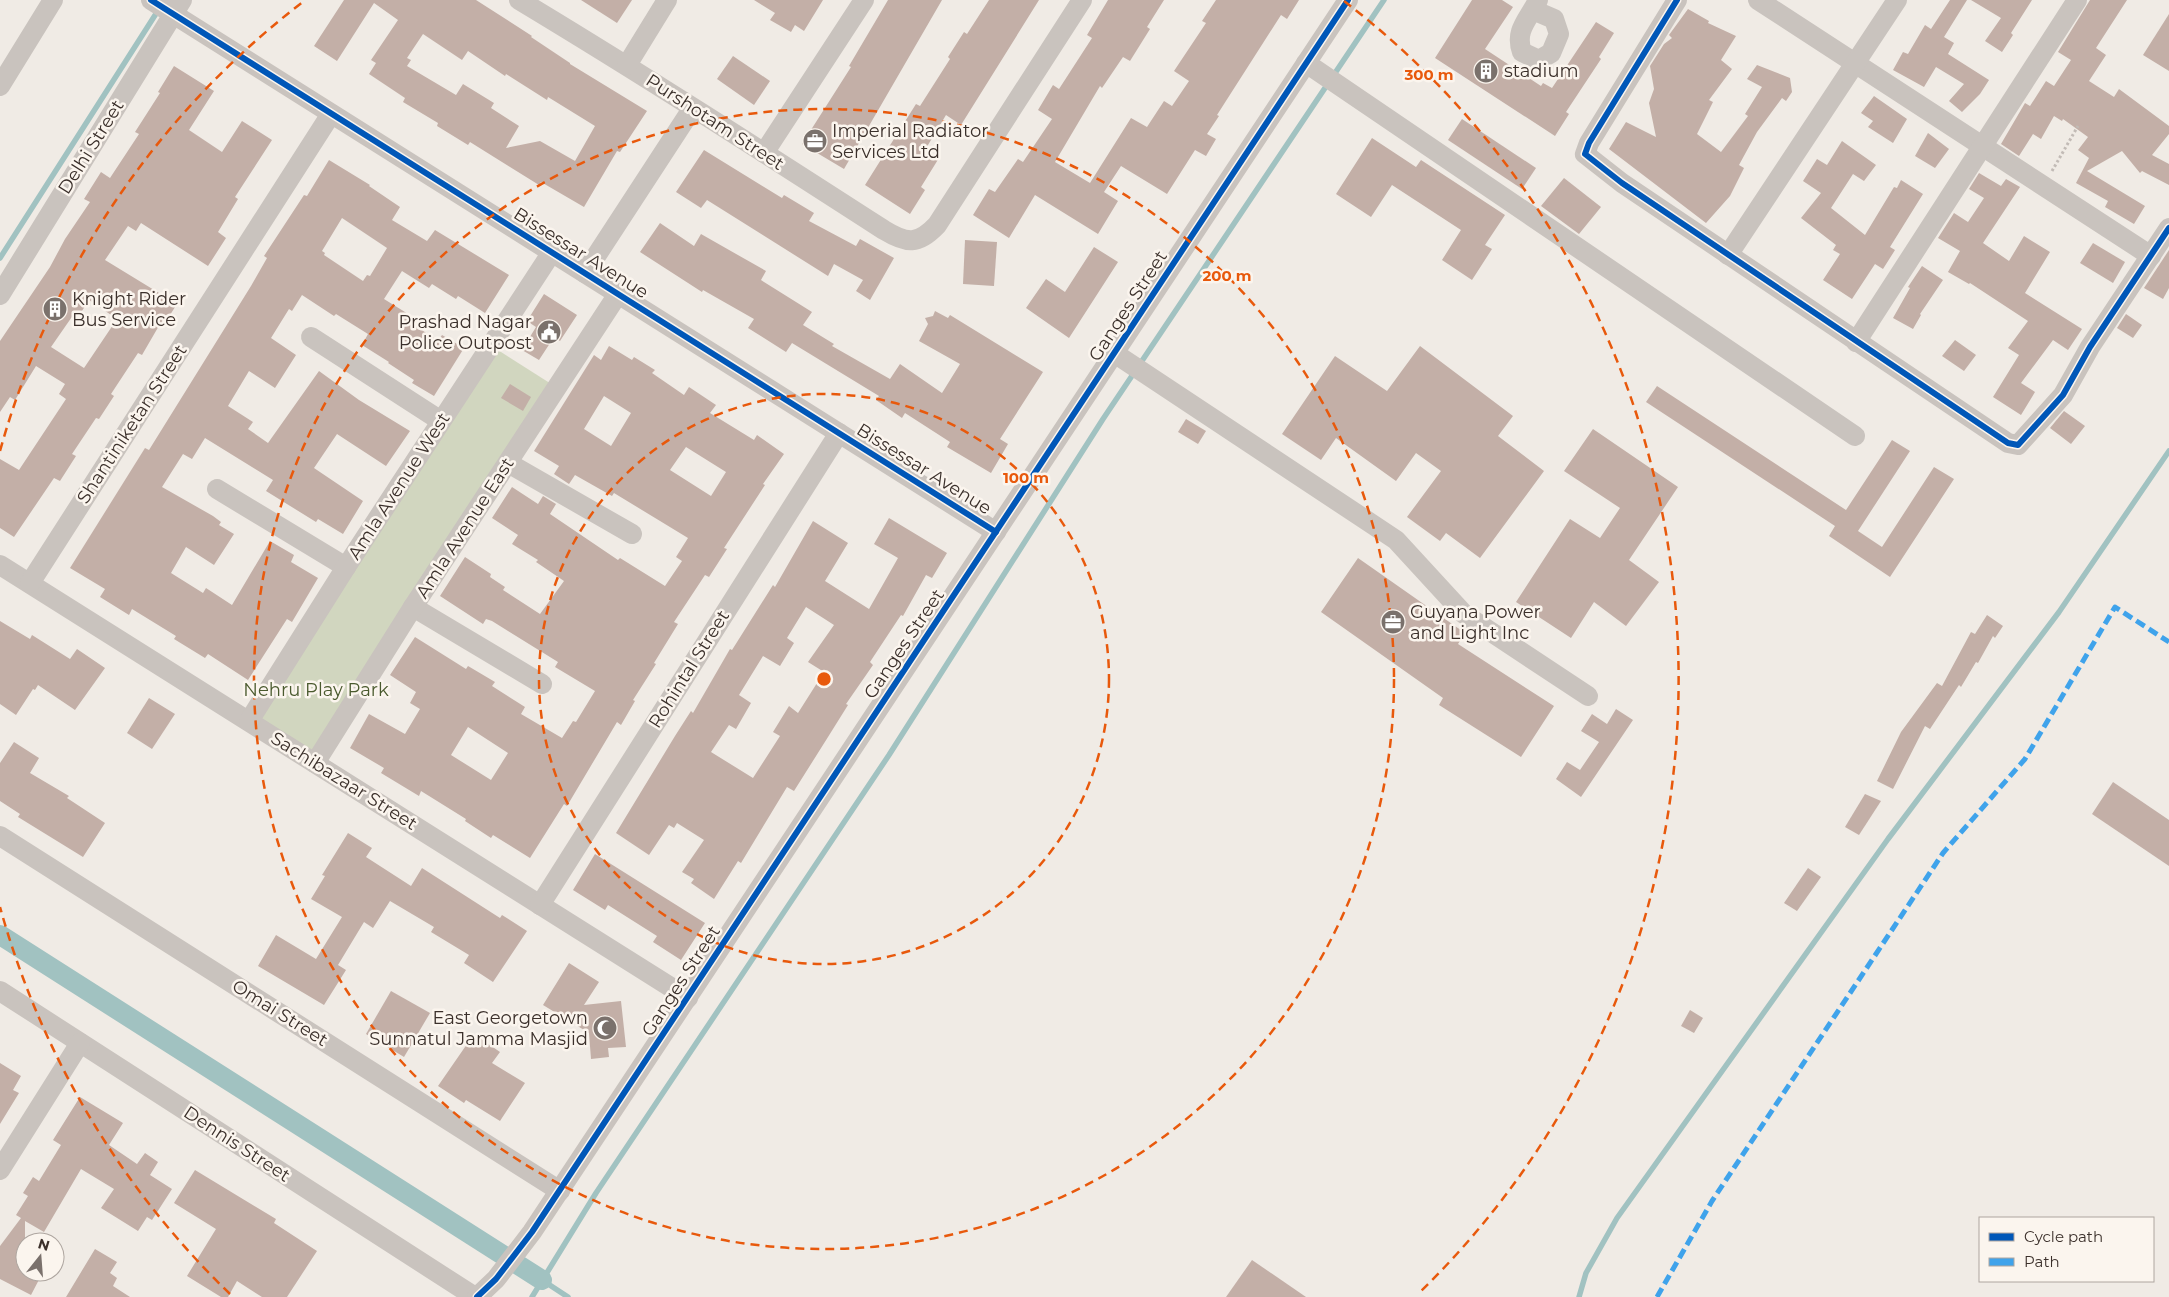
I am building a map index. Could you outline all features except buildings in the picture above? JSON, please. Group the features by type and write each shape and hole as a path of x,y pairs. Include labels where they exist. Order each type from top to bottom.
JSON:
{"street":[{"path":"0,86 53,0"},
{"name":"Purshotam Street","path":"519,0 627,65 692,109 898,238 911,240 924,238 937,225 1082,0"},
{"path":"627,65 667,0"},
{"path":"764,154 864,0"},
{"name":"Ganges Street","path":"476,1297 496,1279 560,1191 1348,0"},
{"path":"1677,0 1589,143 1585,154 1622,184 2008,443 2018,445 2063,395 2090,347 2169,228"},
{"path":"1758,0 2151,256"},
{"path":"1728,255 1897,0"},
{"path":"1856,342 2077,0"},
{"name":"Bissessar Avenue","path":"166,5 331,114 996,532"},
{"name":"Delhi Street","path":"0,295 166,5"},
{"path":"1306,64 1855,436"},
{"path":"585,273 692,109"},
{"name":"Shantiniketan Street","path":"30,584 331,114"},
{"name":"Amla Avenue West","path":"248,721 346,567 552,252"},
{"name":"Amla Avenue East","path":"315,763 413,607 618,294"},
{"path":"311,337 441,421"},
{"path":"1114,353 1396,540 1464,614 1588,696"},
{"name":"Rohintal Street","path":"540,905 839,432"},
{"path":"508,463 632,534"},
{"path":"217,489 346,567"},
{"name":"Sachibazaar Street","path":"0,565 688,998"},
{"path":"413,607 542,684"},
{"name":"Omai Street","path":"0,836 560,1191"},
{"name":"Dennis Street","path":"0,991 476,1297"},
{"path":"0,1170 80,1043"}],"path":[{"path":"2044,185 2078,126"}],"green space":[{"name":"Nehru Play Park","path":"490,345 556,387 315,763 249,721"}],"waterway":[{"path":"532,1297 596,1193 889,755 1103,419 1384,0"},
{"path":"0,258 159,9"},
{"path":"1579,1297 1586,1273 1617,1218 1888,839 2059,612 2169,451"},
{"path":"0,935 542,1280"},
{"path":"542,1280 568,1297"}],"marked path":[{"path":"1657,1297 1712,1201 1943,853 2025,759 2115,607 2169,642"}],"cycle path":[{"path":"151,0 996,532"},
{"path":"477,1297 496,1279 532,1232 1348,0"},
{"path":"1677,0 1589,143 1585,154 1622,183 2008,443 2018,445 2063,395 2090,347 2169,228"}],"place":[{"name":"stadium","path":"1486,71"},
{"name":"Imperial Radiator Services Ltd","path":"815,141"},
{"name":"Knight Rider Bus Service","path":"55,309"},
{"name":"Prashad Nagar Police Outpost","path":"549,332"},
{"name":"Guyana Power and Light Inc","path":"1393,622"},
{"name":"East Georgetown Sunnatul Jamma Masjid","path":"605,1028"}]}
